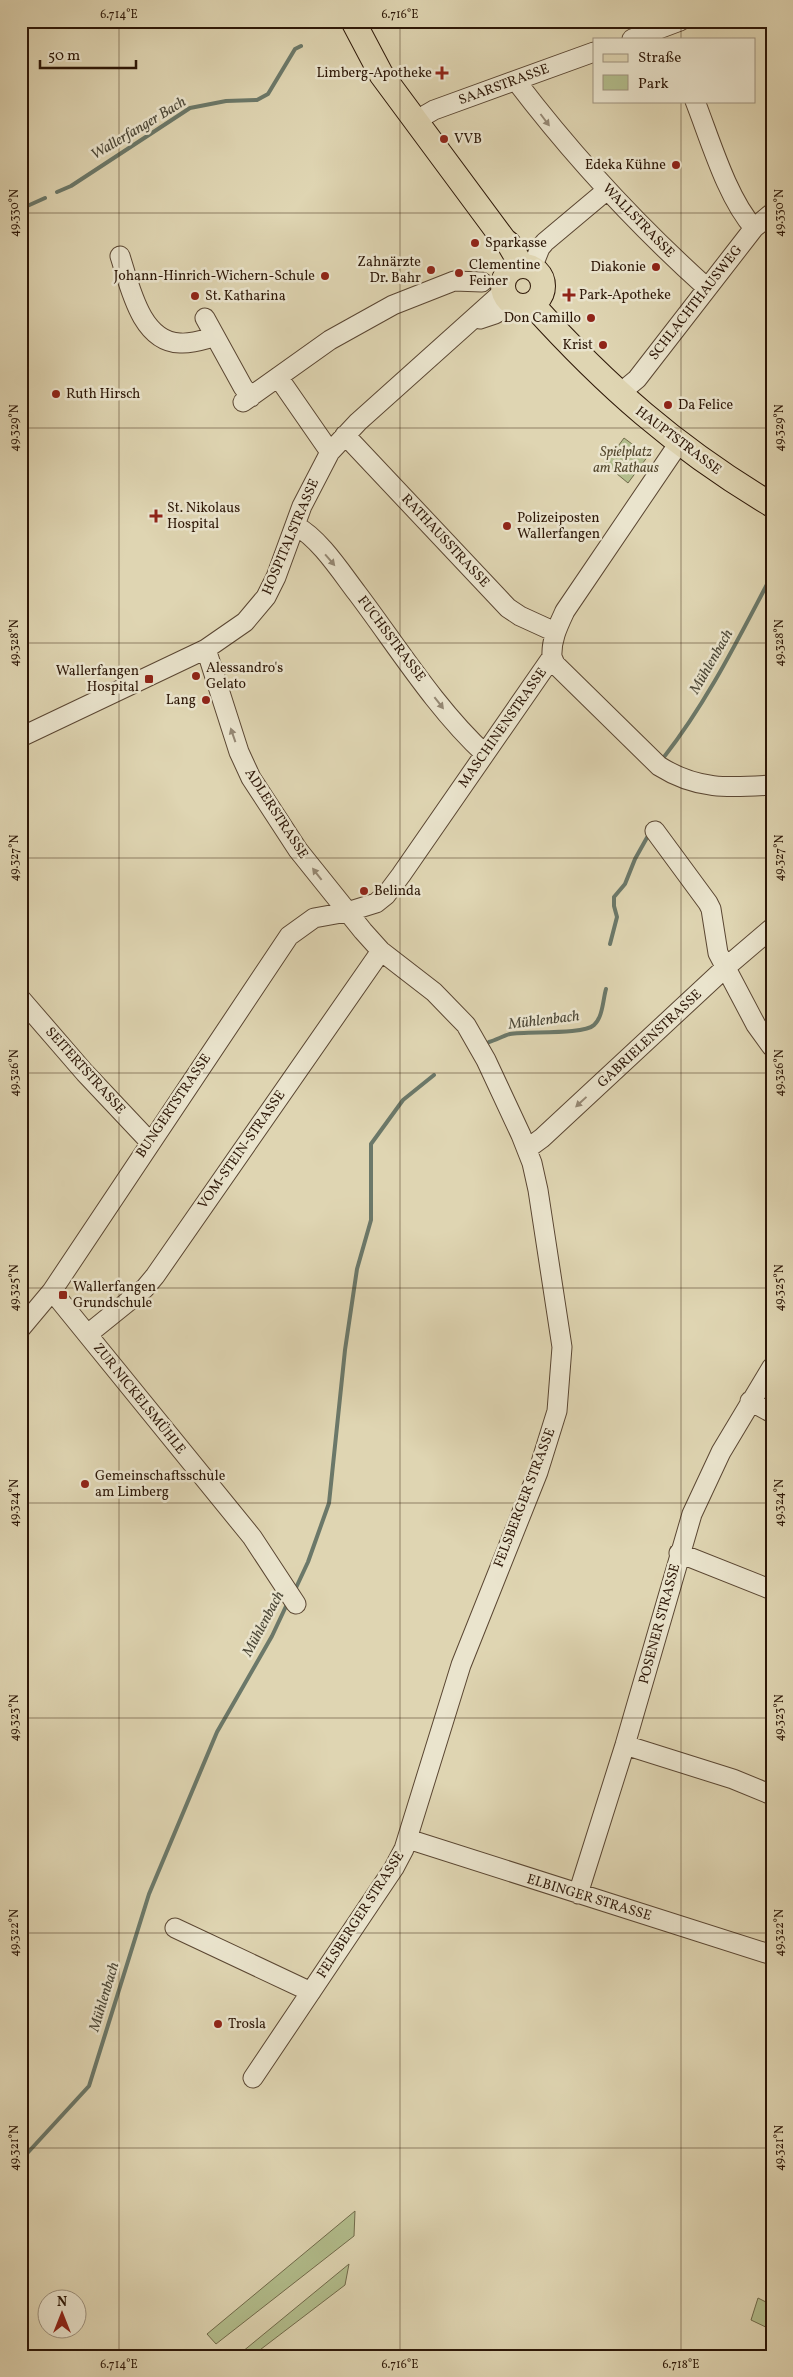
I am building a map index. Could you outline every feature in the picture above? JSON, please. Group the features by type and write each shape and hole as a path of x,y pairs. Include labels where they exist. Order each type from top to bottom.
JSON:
{"main road":[{"name":"HAUPTSTRASSE","path":"353,22 381,74 504,240 509,244 522,286 580,342 593,367 619,394 716,470 772,504"}],"street":[{"path":"636,38 673,29"},
{"name":"SAARSTRASSE","path":"415,121 434,110 593,52"},
{"name":"WALLSTRASSE","path":"516,81 558,136 581,162 655,241 708,288"},
{"path":"695,102 733,194 743,214 754,228"},
{"path":"522,286 540,248 545,242 607,190"},
{"name":"SCHLACHTHAUSWEG","path":"619,394 637,379 754,228 772,213"},
{"path":"120,256 146,325 155,335 166,341 180,343 214,337"},
{"path":"205,318 247,400 330,340 393,305 454,281 482,282"},
{"name":"HOSPITALSTRASSE","path":"21,737 206,649 231,633 258,609 276,577 314,482 330,452 345,435 474,320 522,286"},
{"path":"278,376 330,452"},
{"name":"RATHAUSSTRASSE","path":"345,435 508,608 520,616 556,632"},
{"name":"MASCHINENSTRASSE","path":"347,912 376,903 386,895 552,657 551,648 556,632 578,590 679,442"},
{"name":"FUCHSSTRASSE","path":"296,526 310,536 337,567 451,718 485,754"},
{"name":"ADLERSTRASSE","path":"206,649 239,752 251,778 298,850 347,912"},
{"path":"552,657 556,664 659,766 675,776 713,787 772,785"},
{"path":"655,831 711,909 715,946 725,968 772,1047"},
{"name":"FELSBERGER STRASSE","path":"253,2078 394,1868 408,1839 460,1666 538,1472 557,1411 562,1368 559,1320 538,1190 527,1149 486,1060 466,1025 434,992 381,951 347,912"},
{"name":"BUNGERTSTRASSE","path":"21,1328 52,1291 289,936 314,918 347,912"},
{"name":"GABRIELENSTRASSE","path":"527,1149 549,1132 725,968 772,928"},
{"name":"VOM-STEIN-STRASSE","path":"88,1334 145,1288 155,1276 381,951"},
{"name":"SEITERTSTRASSE","path":"21,999 150,1142"},
{"name":"ZUR NICKELSMÜHLE","path":"52,1291 252,1537 292,1597"},
{"name":"POSENER STRASSE","path":"578,1894 626,1745 679,1553 692,1514 706,1481 750,1401 772,1366"},
{"path":"750,1401 772,1413"},
{"path":"679,1553 772,1590"},
{"path":"626,1745 733,1779 772,1796"},
{"name":"ELBINGER STRASSE","path":"408,1839 772,1955"},
{"name":"FELSBERGER STRASSE","path":"175,1928 311,1992"}],"green space":[{"name":"Spielplatz am Rathaus","path":"624,438 648,456 628,483 605,464"},
{"path":"355,2211 354,2236 216,2344 207,2334"},
{"path":"349,2264 345,2285 252,2356 245,2356 242,2352"},
{"path":"758,2298 772,2305 772,2330 751,2320"}],"waterway":[{"name":"Wallerfanger Bach","path":"57,192 71,186 190,108 226,101 257,100 268,94 295,49 301,46"},
{"name":"Wallerfanger Bach","path":"21,206 25,207 45,198"},
{"name":"Mühlenbach","path":"664,757 709,691 772,575"},
{"name":"Mühlenbach","path":"610,944 617,917 614,897 625,884 635,859 649,834"},
{"name":"Mühlenbach","path":"489,1042 510,1034 588,1028 597,1022 606,989"},
{"name":"Mühlenbach","path":"294,1592 308,1562 329,1503 345,1350 357,1269 371,1220 371,1144 403,1100 434,1075"},
{"name":"Mühlenbach","path":"21,2160 89,2086 149,1894 217,1732 272,1636 288,1602"}],"place":[{"name":"Limberg-Apotheke","path":"442,73"},
{"name":"VVB","path":"444,139"},
{"name":"Edeka Kühne","path":"676,165"},
{"name":"Sparkasse","path":"475,243"},
{"name":"Diakonie","path":"656,267"},
{"name":"Zahnärzte Dr. Bahr","path":"431,270"},
{"name":"Clementine Feiner","path":"459,273"},
{"name":"Johann-Hinrich-Wichern-Schule","path":"325,276"},
{"name":"Park-Apotheke","path":"569,295"},
{"name":"St. Katharina","path":"195,296"},
{"name":"Don Camillo","path":"591,318"},
{"name":"Krist","path":"603,345"},
{"name":"Ruth Hirsch","path":"56,394"},
{"name":"Da Felice","path":"668,405"},
{"name":"St. Nikolaus Hospital","path":"156,516"},
{"name":"Polizeiposten Wallerfangen","path":"507,526"},
{"name":"Alessandro's Gelato","path":"196,676"},
{"name":"Wallerfangen Hospital","path":"149,679"},
{"name":"Lang","path":"206,700"},
{"name":"Belinda","path":"364,891"},
{"name":"Wallerfangen Grundschule","path":"63,1295"},
{"name":"Gemeinschaftsschule am Limberg","path":"85,1484"},
{"name":"Trosla","path":"218,2024"}]}
